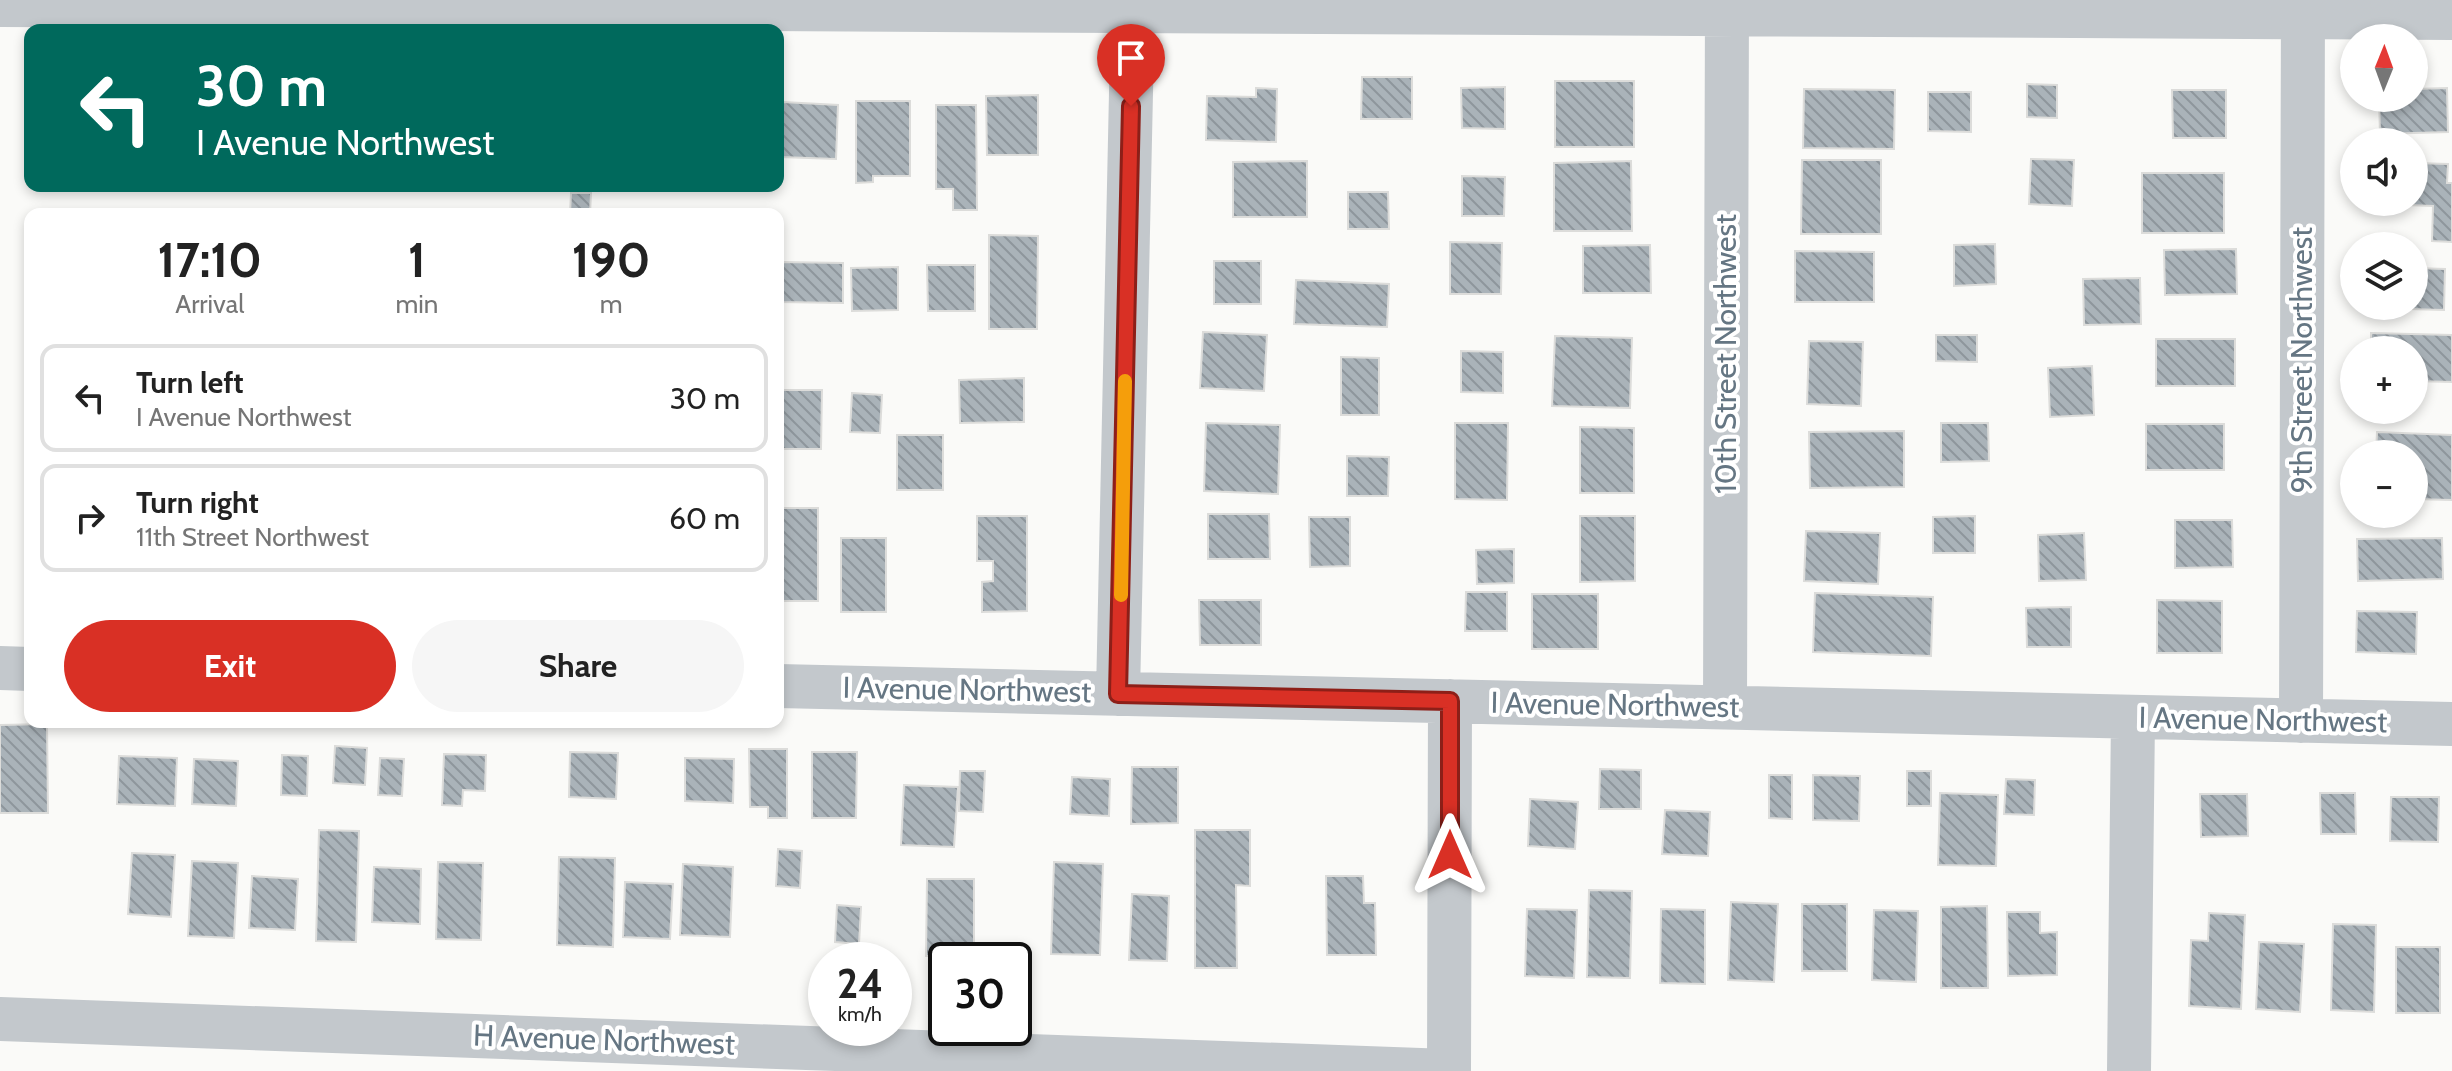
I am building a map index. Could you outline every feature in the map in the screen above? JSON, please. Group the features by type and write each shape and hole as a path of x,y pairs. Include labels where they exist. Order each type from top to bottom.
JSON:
{"street":[{"path":"0,5 2302,9 2452,18"},
{"path":"1118,694 1133,6"},
{"name":"10th Street Northwest","path":"1725,707 1727,7"},
{"name":"9th Street Northwest","path":"2301,721 2302,9"},
{"path":"0,668 24,669"},
{"name":"I Avenue Northwest","path":"784,686 2452,724"},
{"path":"1448,1071 1450,701"},
{"path":"2129,1071 2133,717"},
{"name":"H Avenue Northwest","path":"0,1019 1448,1071"}],"building":[{"path":"1362,77 1412,77 1412,119 1361,119"},
{"path":"1555,81 1634,81 1634,147 1555,147"},
{"path":"2027,84 2057,85 2057,118 2027,117"},
{"path":"1505,87 1505,129 1462,128 1461,88"},
{"path":"1256,88 1277,89 1276,142 1206,140 1207,96 1256,97"},
{"path":"2447,88 2448,132 2428,133 2428,128 2380,128 2379,112 2428,112 2428,89"},
{"path":"1804,89 1895,90 1894,149 1803,148"},
{"path":"2172,90 2226,90 2226,138 2173,138"},
{"path":"1928,92 1971,92 1971,132 1928,131"},
{"path":"1038,95 1038,155 987,155 986,96"},
{"path":"856,101 910,101 910,176 873,176 873,182 856,183"},
{"path":"784,102 838,105 836,159 784,157"},
{"path":"936,105 976,105 977,210 953,210 953,189 936,189"},
{"path":"2031,159 2074,160 2072,206 2029,204"},
{"path":"1802,160 1881,160 1881,234 1801,234"},
{"path":"1307,161 1307,217 1233,217 1233,162"},
{"path":"1631,161 1632,231 1554,231 1554,163"},
{"path":"2428,163 2448,164 2447,183 2452,183 2452,242 2432,241 2433,206 2428,206"},
{"path":"2142,173 2224,173 2224,233 2142,233"},
{"path":"1462,176 1505,177 1504,216 1462,216"},
{"path":"1348,192 1388,192 1389,229 1348,229"},
{"path":"571,193 591,193 590,208 570,208"},
{"path":"989,235 1038,236 1037,329 989,329"},
{"path":"1450,242 1502,243 1501,294 1450,294"},
{"path":"1995,244 1996,284 1954,286 1954,245"},
{"path":"1650,245 1651,293 1583,293 1583,246"},
{"path":"2236,249 2237,294 2165,295 2164,250"},
{"path":"1795,251 1874,252 1874,302 1795,302"},
{"path":"1214,261 1261,261 1261,304 1214,304"},
{"path":"784,262 843,263 843,303 784,302"},
{"path":"927,265 975,265 975,311 928,311"},
{"path":"898,267 898,310 852,311 851,268"},
{"path":"2428,268 2445,269 2444,310 2428,310"},
{"path":"2140,278 2141,324 2084,325 2083,279"},
{"path":"1296,280 1389,284 1387,327 1294,324"},
{"path":"1203,332 1267,335 1264,391 1200,388"},
{"path":"2371,333 2452,335 2452,382 2428,381 2428,336 2371,336"},
{"path":"1936,335 1977,335 1977,362 1936,361"},
{"path":"1555,336 1632,338 1630,408 1552,406"},
{"path":"2156,339 2235,339 2235,386 2156,386"},
{"path":"1809,341 1863,342 1861,406 1807,404"},
{"path":"1461,351 1503,352 1503,393 1461,392"},
{"path":"1341,357 1379,358 1379,415 1341,415"},
{"path":"2092,366 2094,415 2050,417 2048,368"},
{"path":"1024,378 1024,422 960,423 959,380"},
{"path":"784,390 822,390 821,449 784,449"},
{"path":"852,393 882,395 880,433 850,432"},
{"path":"1206,423 1280,425 1278,494 1204,491"},
{"path":"1455,423 1508,423 1507,500 1455,499"},
{"path":"1941,423 1988,423 1989,461 1941,462"},
{"path":"2146,424 2224,424 2224,470 2146,470"},
{"path":"1580,427 1634,428 1634,493 1580,493"},
{"path":"1904,431 1904,487 1810,488 1809,432"},
{"path":"2377,432 2452,435 2452,500 2428,499 2428,440 2377,440"},
{"path":"897,435 943,435 943,490 897,490"},
{"path":"1347,456 1389,457 1388,496 1347,496"},
{"path":"784,508 818,508 818,601 784,601"},
{"path":"1208,514 1269,514 1270,559 1208,559"},
{"path":"977,516 1027,516 1027,611 982,612 982,582 993,581 993,561 977,561"},
{"path":"1580,516 1635,516 1635,581 1580,582"},
{"path":"1975,516 1975,553 1933,553 1933,517"},
{"path":"1309,517 1350,517 1350,566 1310,567"},
{"path":"2175,520 2232,520 2233,567 2175,568"},
{"path":"1806,531 1880,533 1878,584 1804,581"},
{"path":"2084,533 2086,580 2039,581 2038,535"},
{"path":"841,538 886,538 886,612 841,612"},
{"path":"2442,538 2443,579 2358,581 2357,539"},
{"path":"1514,549 1514,583 1477,584 1476,550"},
{"path":"1466,592 1507,592 1507,631 1465,631"},
{"path":"1815,593 1933,597 1931,656 1813,652"},
{"path":"1532,594 1598,594 1598,649 1532,649"},
{"path":"1199,600 1261,600 1261,645 1200,645"},
{"path":"2157,600 2222,601 2222,653 2157,653"},
{"path":"2071,607 2071,647 2027,647 2026,608"},
{"path":"2357,611 2417,612 2416,654 2356,652"},
{"path":"0,725 47,728 48,813 0,813"},
{"path":"335,746 367,748 365,785 333,783"},
{"path":"749,749 787,749 787,818 768,818 768,807 750,807"},
{"path":"570,752 618,753 616,799 569,797"},
{"path":"812,752 857,752 856,818 812,818"},
{"path":"444,754 486,755 485,791 463,790 462,806 442,805"},
{"path":"282,755 308,756 307,796 281,795"},
{"path":"119,756 177,758 175,806 117,804"},
{"path":"380,758 404,759 402,796 378,795"},
{"path":"685,758 734,759 733,803 685,801"},
{"path":"194,759 238,761 236,806 192,804"},
{"path":"1132,767 1178,767 1178,823 1131,824"},
{"path":"1600,769 1641,770 1641,809 1599,809"},
{"path":"960,771 985,771 983,812 959,811"},
{"path":"1907,771 1931,771 1931,806 1907,806"},
{"path":"1769,775 1792,775 1792,819 1769,818"},
{"path":"1813,775 1860,776 1859,821 1813,820"},
{"path":"1072,777 1110,779 1109,816 1070,814"},
{"path":"2006,779 2035,780 2034,815 2004,814"},
{"path":"904,785 958,787 954,847 901,845"},
{"path":"1940,793 1998,795 1996,866 1938,865"},
{"path":"2320,793 2355,793 2356,834 2321,834"},
{"path":"2200,794 2247,794 2248,836 2201,837"},
{"path":"2391,797 2439,797 2438,842 2390,841"},
{"path":"1530,799 1578,802 1575,849 1528,846"},
{"path":"1665,810 1710,812 1708,856 1662,854"},
{"path":"319,830 359,831 356,942 316,941"},
{"path":"1195,830 1250,830 1250,886 1236,885 1237,968 1195,968"},
{"path":"778,849 802,851 800,888 776,886"},
{"path":"132,853 175,855 171,917 128,914"},
{"path":"559,857 615,858 613,947 557,945"},
{"path":"192,861 238,863 234,938 188,936"},
{"path":"438,862 483,863 481,940 436,939"},
{"path":"1054,862 1103,864 1100,955 1051,954"},
{"path":"683,864 733,867 730,937 680,935"},
{"path":"374,867 421,869 420,924 372,922"},
{"path":"252,876 298,879 295,930 249,928"},
{"path":"1326,876 1363,876 1364,903 1375,903 1376,955 1327,955"},
{"path":"927,879 974,879 974,942 928,942 926,956"},
{"path":"625,882 673,884 670,939 623,937"},
{"path":"1589,890 1632,891 1630,978 1587,977"},
{"path":"1132,894 1169,896 1167,961 1129,960"},
{"path":"1731,902 1778,904 1774,982 1728,980"},
{"path":"1802,904 1847,904 1847,971 1802,971"},
{"path":"837,905 861,907 859,942 835,942"},
{"path":"1987,906 1988,988 1941,988 1941,907"},
{"path":"1527,909 1577,910 1574,978 1525,976"},
{"path":"1661,909 1705,910 1705,984 1660,983"},
{"path":"1874,910 1918,911 1916,982 1872,980"},
{"path":"2007,912 2040,912 2040,933 2057,932 2057,975 2008,976"},
{"path":"2209,913 2245,915 2241,1009 2189,1006 2191,940 2208,941"},
{"path":"2333,924 2376,925 2374,1012 2331,1010"},
{"path":"2259,942 2304,944 2300,1012 2256,1009"},
{"path":"2396,947 2440,947 2440,1013 2396,1013"}],"slow traffic":[{"path":"1121,595 1125,381"}],"route":[{"path":"1131,106 1118,694 1450,701 1450,855"}]}
